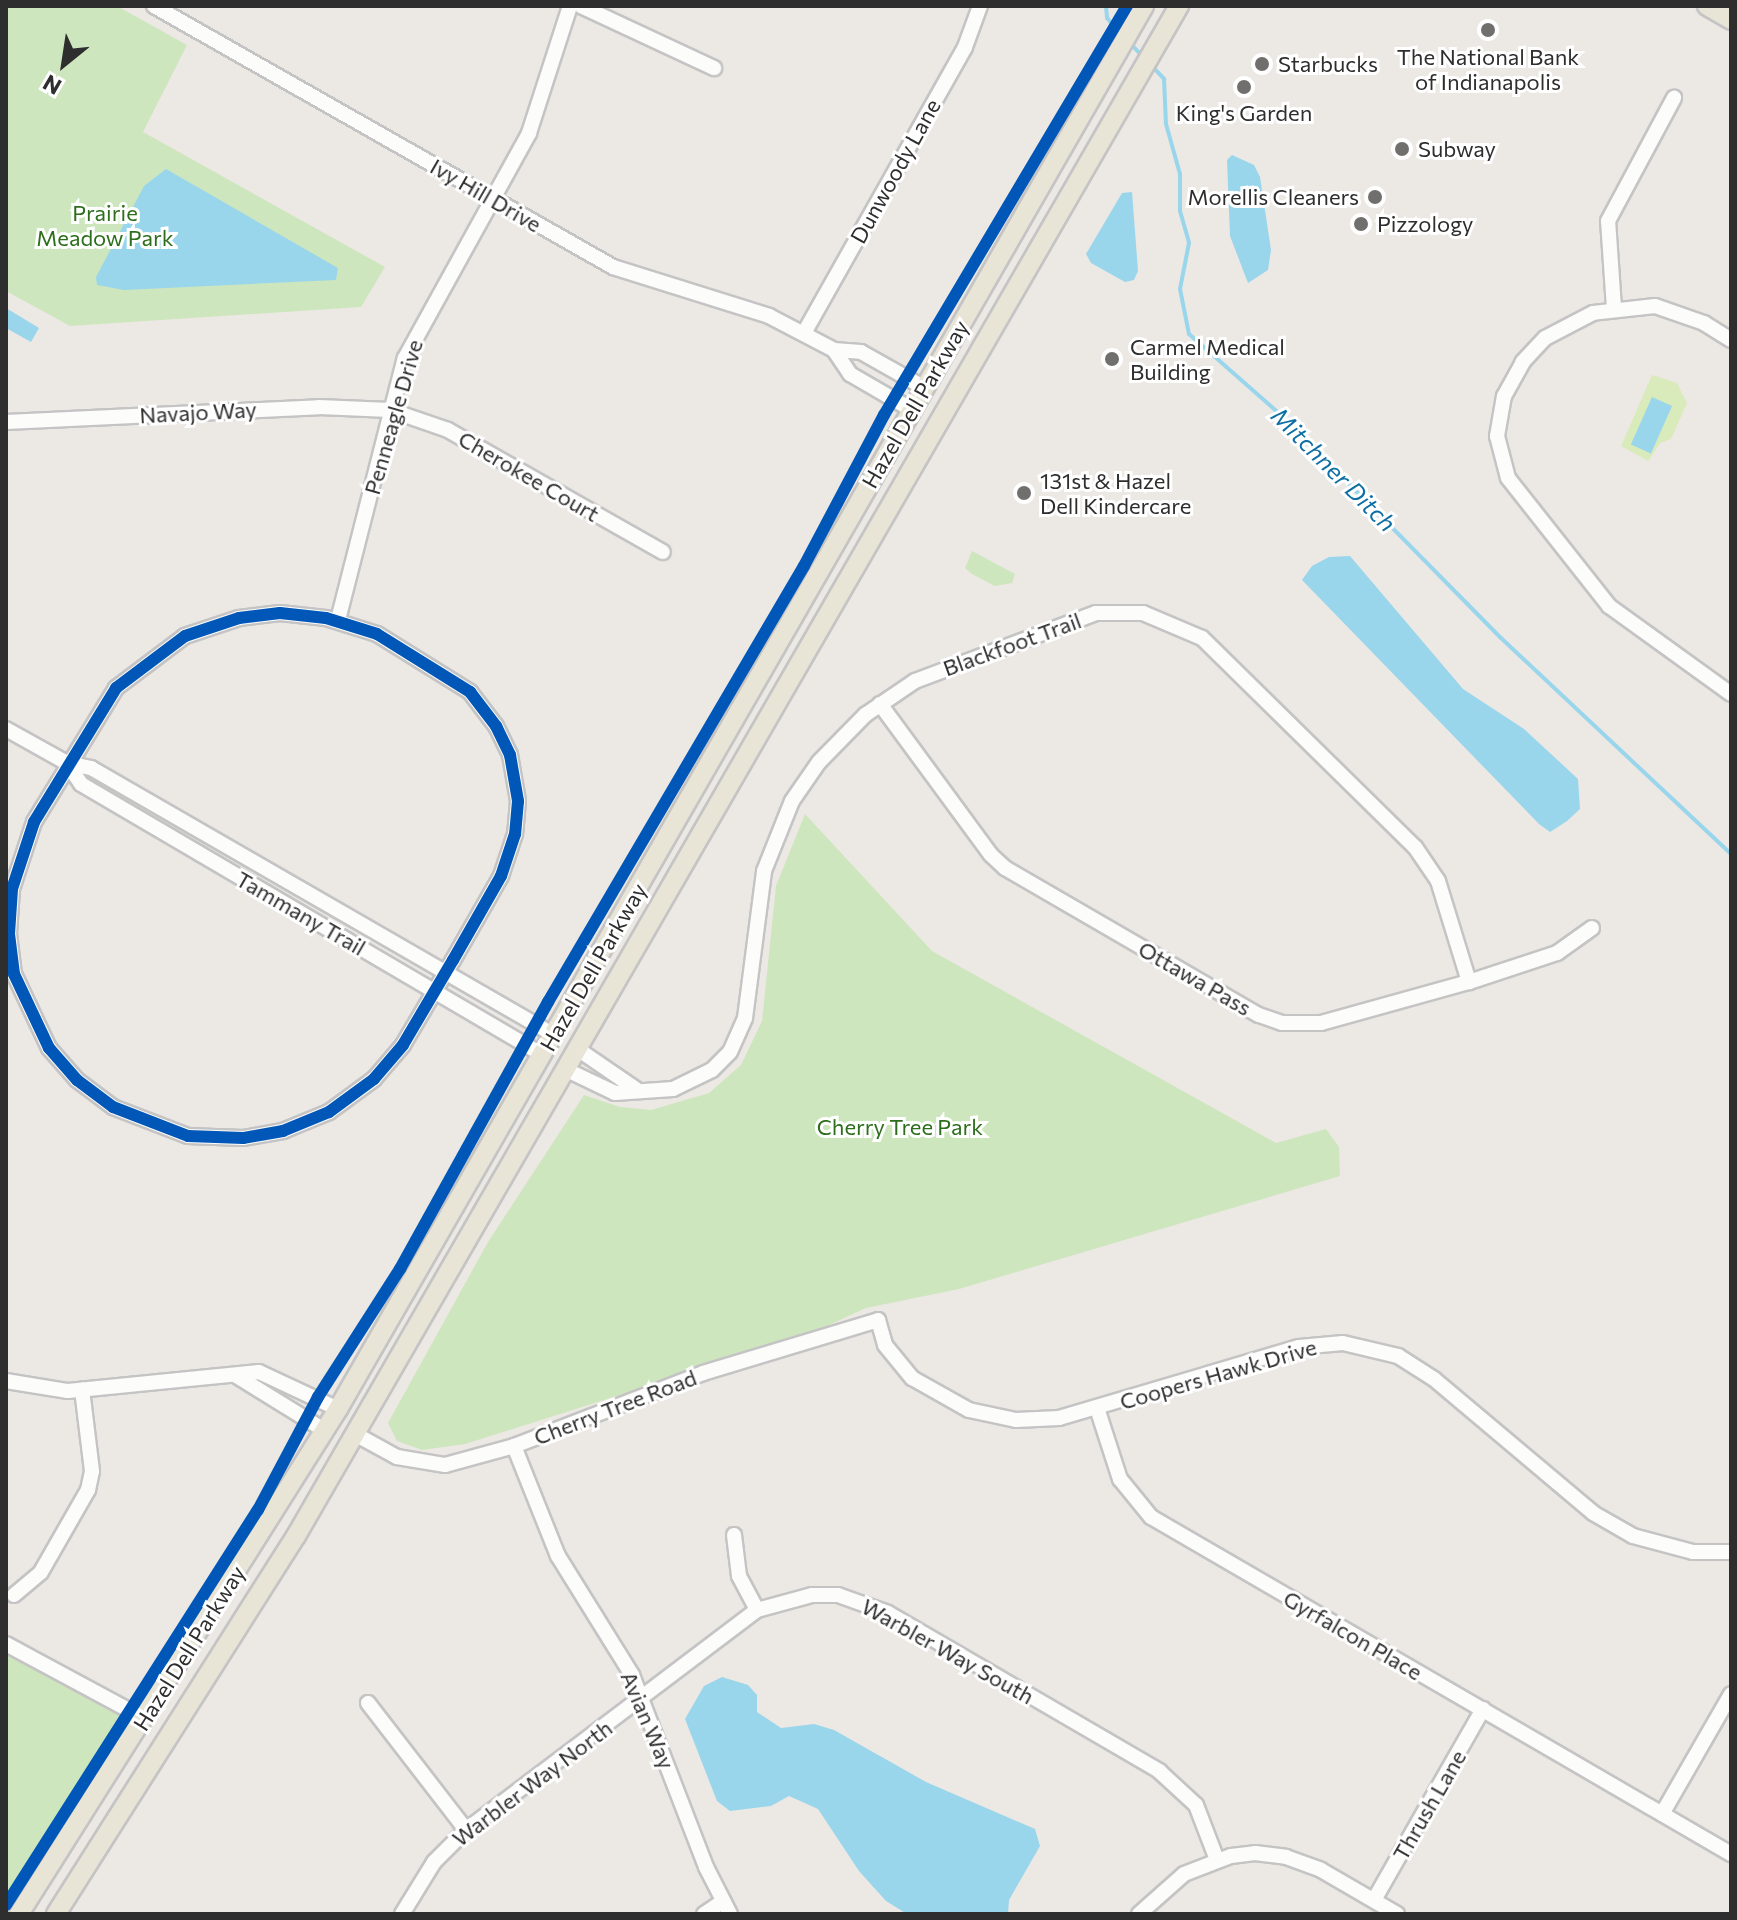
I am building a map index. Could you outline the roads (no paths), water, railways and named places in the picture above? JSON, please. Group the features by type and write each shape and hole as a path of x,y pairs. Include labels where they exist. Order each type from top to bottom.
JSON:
{"main road":[{"name":"Hazel Dell Parkway","path":"56,1914 231,1642 355,1434 1179,6"},
{"path":"1707,6 1731,20"},
{"name":"Hazel Dell Parkway","path":"19,1914 338,1409 1141,12"}],"street":[{"name":"Ivy Hill Drive","path":"154,6 621,270 752,310 834,350 861,352 925,388"},
{"name":"Penneagle Drive","path":"338,620 390,410 412,342 537,115 570,6"},
{"path":"581,6 714,68"},
{"name":"Dunwoody Lane","path":"804,333 965,47 980,6"},
{"path":"1614,308 1608,221 1674,98"},
{"path":"1731,340 1671,309 1614,308 1562,327 1523,362 1499,415 1501,459 1518,493 1609,606 1731,694"},
{"name":"Ivy Hill Drive","path":"834,350 850,374 912,410"},
{"name":"Navajo Way","path":"6,422 319,407 390,410"},
{"name":"Cherokee Court","path":"390,410 456,434 663,552"},
{"name":"Blackfoot Trail","path":"567,1070 615,1093 636,1089 660,1091 689,1084 730,1052 745,1018 758,895 782,822 819,762 880,704 946,667 1096,613 1143,613 1183,627 1220,654 1429,863 1469,982"},
{"path":"294,614 338,620 388,639 459,683 489,715 510,755 518,801 512,850 403,1045 374,1079 329,1112 296,1127 243,1138 188,1136 113,1107 77,1080 49,1048 26,1007 12,959 9,916 18,862 67,763 116,688 174,641 254,616 294,614"},
{"name":"Ottawa Pass","path":"880,704 998,862 1259,1015 1282,1023 1321,1023 1469,982 1557,953 1592,928"},
{"name":"Tammany Trail","path":"6,729 67,763 81,784 440,982 554,1035"},
{"name":"Tammany Trail","path":"440,982 543,1055"},
{"path":"579,1050 636,1089"},
{"name":"Cherry Tree Road","path":"355,1434 419,1464 445,1465 514,1446 703,1373 878,1320"},
{"name":"Coopers Hawk Drive","path":"878,1320 896,1363 912,1378 969,1410 1046,1420 1097,1408 1299,1347 1363,1346 1398,1356 1434,1379 1593,1513 1633,1536 1693,1552 1731,1552"},
{"path":"6,1381 40,1390 82,1390 188,1375 259,1372 282,1378 338,1409"},
{"path":"235,1375 324,1430"},
{"path":"14,1595 41,1572 88,1490 92,1471 82,1390"},
{"name":"Gyrfalcon Place","path":"1097,1408 1120,1479 1139,1508 1731,1854"},
{"name":"Avian Way","path":"514,1446 558,1556 642,1698 726,1908"},
{"path":"734,1535 739,1576 757,1610"},
{"name":"Warbler Way South","path":"642,1698 757,1610 789,1598 838,1595 888,1613 1159,1771 1196,1805 1217,1860"},
{"path":"6,1644 145,1719"},
{"path":"1662,1814 1731,1694"},
{"name":"Warbler Way North","path":"402,1914 434,1862 466,1830 642,1698"},
{"path":"368,1703 466,1830"},
{"name":"Thrush Lane","path":"1374,1900 1483,1709"},
{"path":"1139,1914 1162,1889 1217,1860 1255,1853 1286,1857 1397,1914"},
{"path":"704,1914 726,1908"}],"water":[{"path":"1232,155 1254,165 1260,177 1271,250 1268,270 1248,283 1230,236 1227,160"},
{"path":"166,169 338,268 336,280 124,290 97,285 96,277 144,186"},
{"path":"1132,192 1138,271 1134,280 1125,282 1091,263 1086,254 1122,193"},
{"path":"6,308 39,328 31,342 6,328"},
{"path":"1652,397 1672,406 1651,453 1631,445"},
{"path":"1350,556 1463,689 1524,729 1578,779 1580,809 1567,821 1550,832 1539,824 1302,580 1312,566 1329,557"},
{"path":"722,1677 748,1685 757,1695 757,1712 781,1728 814,1724 834,1730 926,1782 1035,1829 1040,1846 1009,1900 1008,1914 907,1914 886,1901 859,1871 818,1809 789,1796 771,1806 730,1811 717,1801 685,1719 704,1686"}],"waterway":[{"name":"Mitchner Ditch","path":"1106,6 1107,18 1121,34"},
{"name":"Mitchner Ditch","path":"1130,43 1143,57"},
{"name":"Mitchner Ditch","path":"1152,66 1164,79 1166,124 1180,174 1180,211 1189,243 1180,289 1189,334 1283,417 1501,638 1731,854"}],"place":[{"name":"The National Bank of Indianapolis","path":"1488,30"},
{"name":"Starbucks","path":"1262,64"},
{"name":"King's Garden","path":"1244,87"},
{"name":"Subway","path":"1402,149"},
{"name":"Morellis Cleaners","path":"1375,197"},
{"name":"Pizzology","path":"1361,224"},
{"name":"Carmel Medical Building","path":"1112,359"},
{"name":"131st & Hazel Dell Kindercare","path":"1024,493"}],"park label":[{"name":"Prairie Meadow Park","path":"105,224"},
{"name":"Cherry Tree Park","path":"900,1127"}]}
